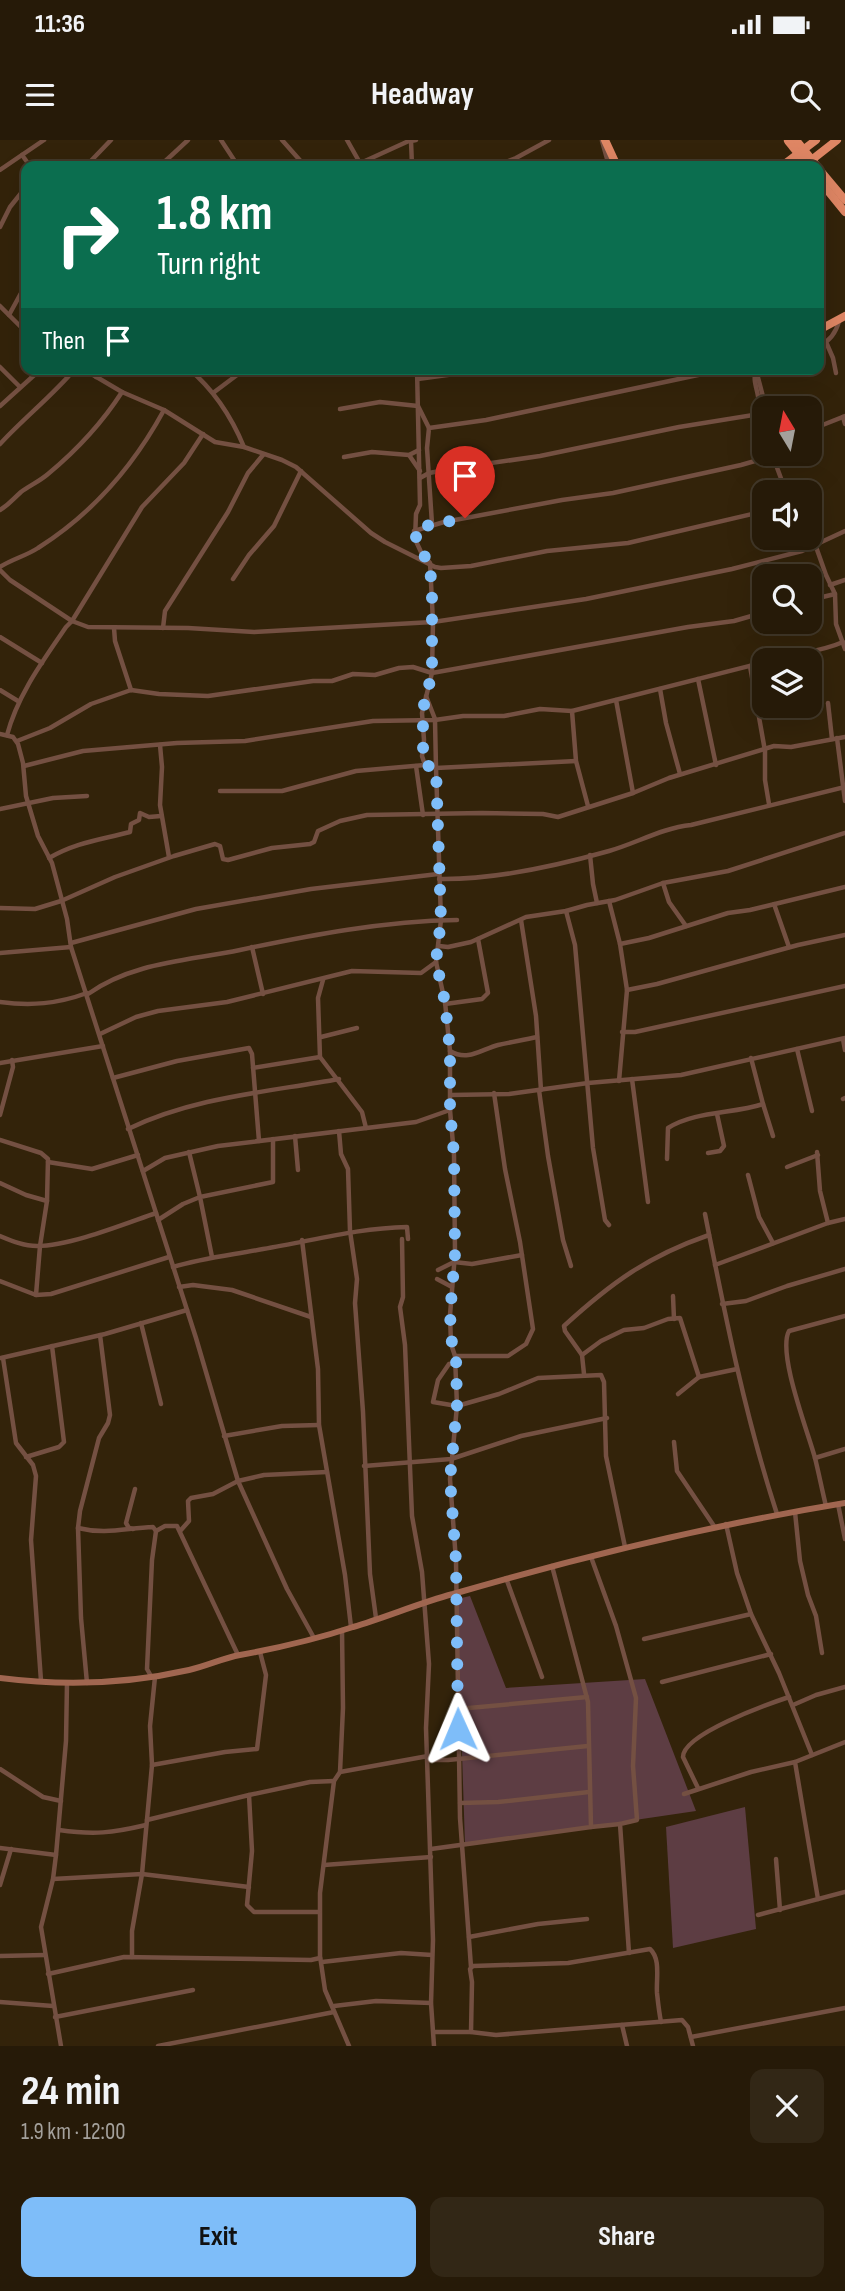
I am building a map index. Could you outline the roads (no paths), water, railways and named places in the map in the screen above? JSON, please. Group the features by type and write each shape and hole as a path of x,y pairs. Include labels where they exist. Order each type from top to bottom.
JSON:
{"highway":[{"path":"603,140 614,161"},
{"path":"790,140 803,161"},
{"path":"790,140 810,161"},
{"path":"789,161 816,140"},
{"path":"812,161 837,140"},
{"path":"824,177 845,200"},
{"path":"824,179 845,211"},
{"path":"824,328 842,319"}],"street":[{"path":"0,170 44,140"},
{"path":"91,161 111,140"},
{"path":"165,161 188,140"},
{"path":"221,140 235,161"},
{"path":"282,140 300,161"},
{"path":"347,140 359,161"},
{"path":"364,161 399,142 413,140 412,161"},
{"path":"508,161 549,140"},
{"path":"603,140 607,161"},
{"path":"22,155 26,161"},
{"path":"0,227 21,193"},
{"path":"9,315 21,293"},
{"path":"0,306 21,327"},
{"path":"824,344 836,331 842,319"},
{"path":"827,342 834,358 836,373"},
{"path":"0,367 19,386"},
{"path":"0,406 33,375"},
{"path":"0,444 70,375"},
{"path":"93,375 122,392 164,410 215,442 244,447 282,460 301,471 371,533 430,563"},
{"path":"195,375 213,393 236,428 244,447"},
{"path":"213,393 237,375"},
{"path":"418,375 420,505 414,531 421,552 435,567 471,566 547,551 628,543 752,514"},
{"path":"418,379 447,375"},
{"path":"429,428 485,420 698,375"},
{"path":"755,375 759,396"},
{"path":"758,375 763,396"},
{"path":"0,510 78,448 107,415 122,392"},
{"path":"340,409 380,402 418,406"},
{"path":"418,406 429,428 427,448 432,524"},
{"path":"164,410 146,441 87,512 40,547 0,569 10,580 72,621 88,627 254,632 433,622 637,590 804,550"},
{"path":"420,474 540,456 679,427 752,415"},
{"path":"822,425 844,416 845,424"},
{"path":"7,735 18,701 72,621 142,507 184,463 203,434"},
{"path":"344,457 372,452 409,455 419,450"},
{"path":"163,628 165,611 228,512 248,473 263,455"},
{"path":"409,455 420,474"},
{"path":"414,531 432,524 613,493 752,461"},
{"path":"233,579 274,526 301,471"},
{"path":"822,541 845,531"},
{"path":"402,550 415,538"},
{"path":"818,550 835,594 836,624 844,635 845,649"},
{"path":"425,765 422,756 422,713 432,673 430,563"},
{"path":"830,585 845,580"},
{"path":"822,597 835,594"},
{"path":"17,741 35,735 91,704 131,690 208,696 332,681 352,674 375,675 399,668 413,667 432,673 752,616"},
{"path":"114,628 115,641 131,690"},
{"path":"0,637 42,663"},
{"path":"822,650 843,642"},
{"path":"23,766 83,751 245,741 373,720 504,716 540,709 572,711 750,666 765,751 764,772 769,804"},
{"path":"698,679 716,765"},
{"path":"660,689 680,774"},
{"path":"0,690 18,701"},
{"path":"426,695 435,719 441,920 436,961 445,1004 450,1051 450,1110 454,1155 452,1344 456,1359 457,1406 450,1479 457,1592 460,1803 471,1967 471,2032"},
{"path":"616,700 632,793"},
{"path":"422,713 430,702"},
{"path":"828,704 845,802"},
{"path":"572,711 576,761 588,806"},
{"path":"0,734 17,741 26,796 38,836 49,858 71,945 187,1310 238,1481 277,1567 314,1638"},
{"path":"0,908 35,909 169,857 219,844 223,859 228,860 272,848 310,844 317,839 318,831 340,821 367,815 482,813 543,814 558,817 680,774 774,747 791,747 845,737"},
{"path":"160,745 161,816 169,857"},
{"path":"220,791 282,791 356,771 425,765 436,768 576,761"},
{"path":"416,766 423,815"},
{"path":"0,953 71,945 197,909 311,889 439,877 493,877 610,851 671,827 691,825 843,786"},
{"path":"0,809 53,798 87,796"},
{"path":"49,858 80,843 130,832 131,824 139,820 140,813 149,817 161,816"},
{"path":"439,946 448,947 478,939 542,914 609,901 663,883 728,871 845,833"},
{"path":"590,855 597,903"},
{"path":"663,883 669,902 686,926"},
{"path":"620,944 649,938 728,913 845,887"},
{"path":"609,901 620,944 627,990 620,1081"},
{"path":"774,904 789,947"},
{"path":"566,911 575,945 593,1148 605,1220 609,1225"},
{"path":"0,1002 34,1005 56,1002 87,993 122,975 167,962 293,938 364,928 457,920"},
{"path":"521,920 535,1006 540,1090 548,1156 571,1266"},
{"path":"627,990 845,935"},
{"path":"445,1004 482,999 488,993 478,939"},
{"path":"252,947 263,994"},
{"path":"100,1034 136,1017 158,1011 227,1002 352,971 421,972 436,961"},
{"path":"323,979 318,998 320,1057 362,1112 366,1128"},
{"path":"622,1032 635,1032 713,1016 845,986"},
{"path":"321,1037 357,1028"},
{"path":"450,1051 460,1056 485,1052 494,1046 537,1037"},
{"path":"451,1095 509,1094 587,1083 681,1075 844,1039 845,1050"},
{"path":"0,1063 103,1046"},
{"path":"113,1078 245,1048 251,1051 259,1141"},
{"path":"797,1049 812,1111"},
{"path":"253,1068 320,1057"},
{"path":"751,1058 773,1136"},
{"path":"0,1115 13,1067 12,1060"},
{"path":"128,1129 177,1109 224,1098 338,1079"},
{"path":"632,1079 648,1202"},
{"path":"495,1093 505,1169 533,1323 532,1334 526,1344 508,1356 456,1359 438,1380 433,1402 457,1406 499,1394 538,1378 601,1375 607,1418 606,1456 625,1547"},
{"path":"667,1159 668,1128 678,1122 750,1109 763,1104"},
{"path":"143,1171 165,1158 189,1152 416,1122 450,1110"},
{"path":"708,1153 720,1151 724,1146 717,1114"},
{"path":"339,1131 341,1154 348,1169 350,1231 357,1279 355,1303 370,1574 376,1618"},
{"path":"295,1136 298,1170"},
{"path":"158,1220 200,1197 273,1182 273,1139"},
{"path":"0,1140 41,1153 46,1156 48,1162 47,1201 36,1295"},
{"path":"189,1152 212,1256"},
{"path":"786,1167 818,1154 820,1191 828,1223"},
{"path":"48,1162 92,1169 138,1155"},
{"path":"748,1175 760,1217 773,1243"},
{"path":"0,1183 47,1201"},
{"path":"0,1236 14,1242 40,1246 77,1238 156,1213"},
{"path":"705,1214 737,1368 777,1514"},
{"path":"715,1265 845,1219"},
{"path":"173,1268 212,1256 322,1239 350,1231 407,1227 403,1297 400,1307 405,1345 412,1516 425,1602 429,1664 426,1728 434,2046"},
{"path":"584,1375 582,1355 564,1326 594,1299 649,1260 709,1236"},
{"path":"302,1240 318,1369 319,1425 345,1575 351,1628"},
{"path":"438,1270 454,1262 472,1264 522,1255"},
{"path":"0,1281 36,1295 51,1294 169,1257"},
{"path":"722,1304 746,1301 845,1269"},
{"path":"437,1279 452,1287"},
{"path":"179,1287 193,1285 232,1290 311,1317"},
{"path":"673,1296 674,1318"},
{"path":"41,1683 31,1540 36,1476 33,1465 16,1443 1,1358 100,1335 187,1310"},
{"path":"826,1506 815,1458 793,1389 787,1335 789,1331 845,1316"},
{"path":"582,1355 601,1341 624,1330 644,1328 680,1318 699,1377"},
{"path":"141,1323 161,1405"},
{"path":"87,1683 81,1618 78,1528 99,1438 110,1415 100,1335"},
{"path":"26,1457 59,1447 64,1442 52,1346"},
{"path":"678,1394 699,1377 737,1368"},
{"path":"364,1466 452,1459 521,1436 607,1418"},
{"path":"225,1436 282,1426 319,1425"},
{"path":"674,1441 677,1471 714,1526"},
{"path":"815,1458 845,1449"},
{"path":"181,1530 189,1521 189,1500 213,1494 238,1481 264,1475 327,1472"},
{"path":"135,1489 127,1523 129,1528 137,1529"},
{"path":"0,1678 41,1683 87,1683 190,1670 238,1655 260,1652 351,1628 457,1592 625,1547 714,1526 841,1503 845,1539"},
{"path":"794,1512 800,1561 815,1612 822,1653"},
{"path":"726,1524 737,1573 751,1614 771,1654 812,1755"},
{"path":"156,1531 172,1525 181,1530 238,1655"},
{"path":"78,1528 118,1532 153,1527 156,1531"},
{"path":"132,1957 132,1931 142,1874 152,1765 150,1726 153,1676 147,1669 152,1560 156,1531"},
{"path":"431,1849 637,1820 633,1766 636,1698 616,1626 590,1556"},
{"path":"552,1566 587,1697 591,1827"},
{"path":"506,1578 542,1677"},
{"path":"644,1639 751,1614"},
{"path":"342,1630 340,1772 334,1781 320,1912 325,1990 349,2046"},
{"path":"152,1765 257,1749 266,1675 260,1652"},
{"path":"662,1682 771,1654"},
{"path":"61,2046 41,1927 56,1855 66,1741 67,1683"},
{"path":"793,1705 845,1687"},
{"path":"458,1709 587,1697"},
{"path":"698,1788 683,1757 684,1749 688,1745 699,1736 744,1713 789,1697"},
{"path":"684,1794 795,1762 845,1742"},
{"path":"340,1772 428,1758 459,1759 588,1746"},
{"path":"795,1762 818,1899"},
{"path":"0,1769 43,1797 61,1801"},
{"path":"58,1829 88,1834 112,1833 249,1795 310,1782 334,1781"},
{"path":"460,1803 498,1802 589,1792"},
{"path":"249,1795 252,1851 247,1905 254,1912 320,1912"},
{"path":"620,1824 629,1953"},
{"path":"0,1848 56,1855"},
{"path":"0,1885 11,1849"},
{"path":"324,1865 431,1857"},
{"path":"776,1859 780,1910"},
{"path":"53,1879 142,1874 249,1886"},
{"path":"758,1915 845,1892"},
{"path":"469,1937 538,1924 587,1919"},
{"path":"471,1967 568,1964 653,1950 658,1975 657,1995 661,2022"},
{"path":"48,1974 98,1961 132,1957 321,1960 401,1953 433,1955"},
{"path":"0,1956 44,1955"},
{"path":"55,2017 193,1990"},
{"path":"160,2046 376,2001 431,2003"},
{"path":"0,2002 53,2006"},
{"path":"691,2037 845,2008"},
{"path":"434,2032 495,2035 685,2022 693,2046"},
{"path":"622,2025 627,2046"}]}
